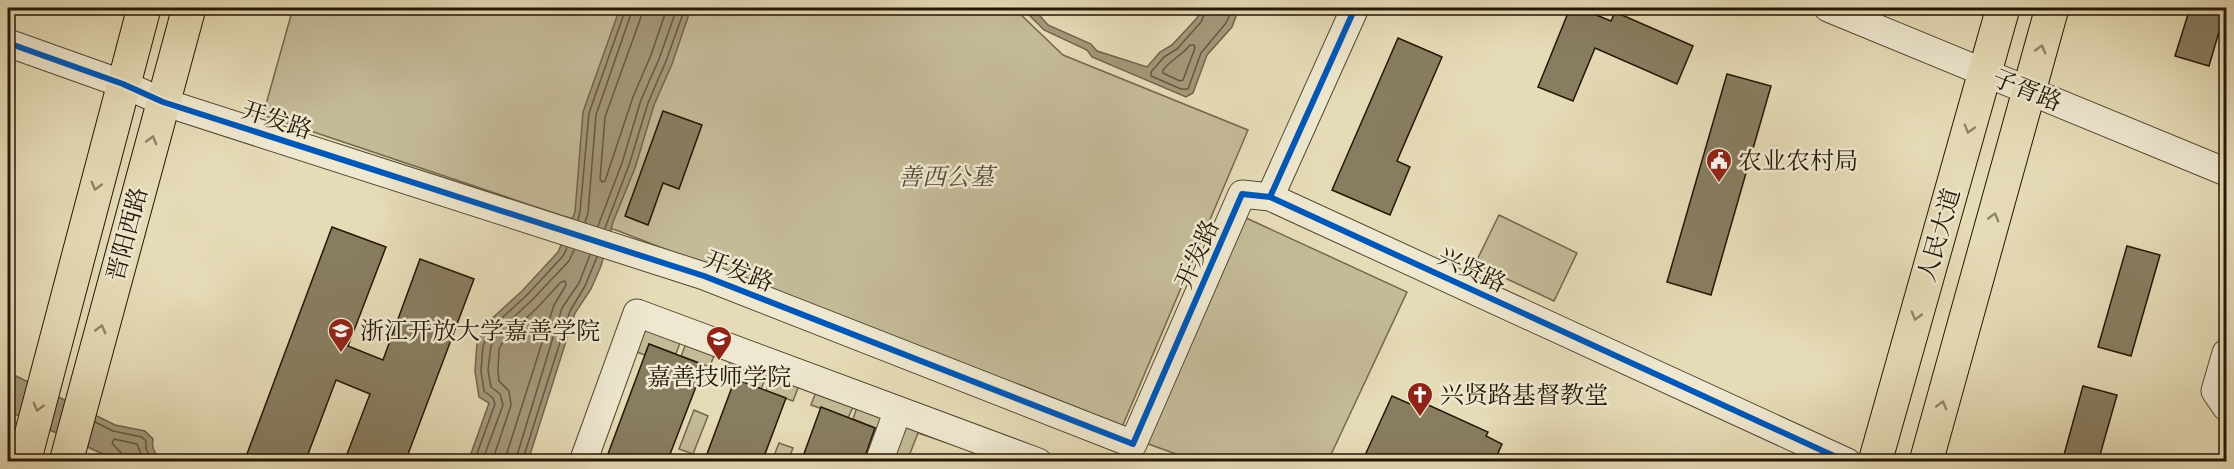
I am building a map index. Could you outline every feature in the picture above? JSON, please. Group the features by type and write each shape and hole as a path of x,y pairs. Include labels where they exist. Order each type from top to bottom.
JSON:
{"main road":[{"name":"晋阳西路","path":"26,455 144,8"},
{"name":"晋阳西路","path":"66,462 189,8"},
{"name":"人民大道","path":"1875,462 2003,8"},
{"name":"人民大道","path":"1926,462 2052,8"}],"street":[{"path":"1270,197 1355,8"},
{"name":"子胥路","path":"1828,8 2226,172"},
{"name":"开发路","path":"8,43 123,84 163,102 704,276 1133,444 1242,195 1270,197"},
{"name":"兴贤路","path":"1270,197 1846,462"},
{"path":"583,462 637,313 1038,462"},
{"path":"2226,353 2215,391 2226,407"},
{"path":"879,462 898,410"}],"green space":[{"name":"善西公墓","path":"293,8 1014,8 1063,55 1248,130 1122,427 616,230 563,216 263,115"},
{"path":"1499,215 1577,253 1554,301 1475,264"},
{"path":"1244,217 1407,292 1328,461 1195,461 1143,442"},
{"path":"650,329 681,340 676,354 649,344 645,355 634,351 640,334"},
{"path":"687,341 715,352 710,367 681,356"},
{"path":"731,359 769,371 761,389 725,375"},
{"path":"772,374 800,383 793,401 766,391"},
{"path":"816,392 855,403 848,418 811,405"},
{"path":"858,404 882,414 875,461 863,461 875,428 853,419"},
{"path":"694,410 708,416 693,454 679,449"},
{"path":"906,426 1001,461 918,433 907,461 887,462"},
{"path":"779,443 793,448 788,461 772,461"}],"water":[{"path":"620,8 691,8 672,64 654,105 635,168 613,222 601,266 591,289 575,313 528,461 468,462 489,403 479,397 475,371 477,343 486,324 522,291 558,252 575,212 583,112"},
{"path":"1022,8 1033,8 1048,25 1091,44 1097,51 1147,67 1160,52 1172,45 1197,18 1202,8 1239,8 1232,27 1207,55 1193,93 1186,97 1092,57 1087,50 1044,30"},
{"path":"8,372 115,425 145,431 153,439 155,452 165,461 112,461 105,455 8,411"}],"building":[{"path":"1570,8 1579,8 1611,21 1615,12 1693,46 1677,84 1595,48 1573,101 1538,87"},
{"path":"2190,8 2226,8 2209,66 2175,56"},
{"path":"1398,38 1442,57 1397,161 1410,167 1390,215 1332,190"},
{"name":"农业农村局","path":"1727,74 1771,86 1711,295 1667,282"},
{"path":"663,111 702,125 679,189 663,183 648,225 625,216"},
{"path":"332,227 386,247 348,346 383,360 420,259 474,279 405,462 344,462 370,394 336,380 305,462 244,462"},
{"path":"2127,246 2160,255 2131,356 2098,347"},
{"path":"649,344 704,365 697,384 667,462 605,462"},
{"path":"735,379 786,398 762,462 704,462"},
{"path":"2083,386 2117,395 2098,462 2062,462"},
{"name":"兴贤路基督教堂","path":"1392,396 1410,404 1413,398 1488,432 1486,436 1502,444 1494,462 1362,462"},
{"path":"821,407 875,428 863,462 801,462"}],"cycle path":[{"path":"1355,8 1270,197 1847,462"},
{"path":"8,43 123,84 163,102 704,276 1133,444 1242,194 1270,197"}],"place":[{"name":"农业农村局","path":"1719,184"},
{"name":"浙江开放大学嘉善学院","path":"341,354"},
{"name":"嘉善技师学院","path":"719,362"},
{"name":"兴贤路基督教堂","path":"1420,418"}]}
